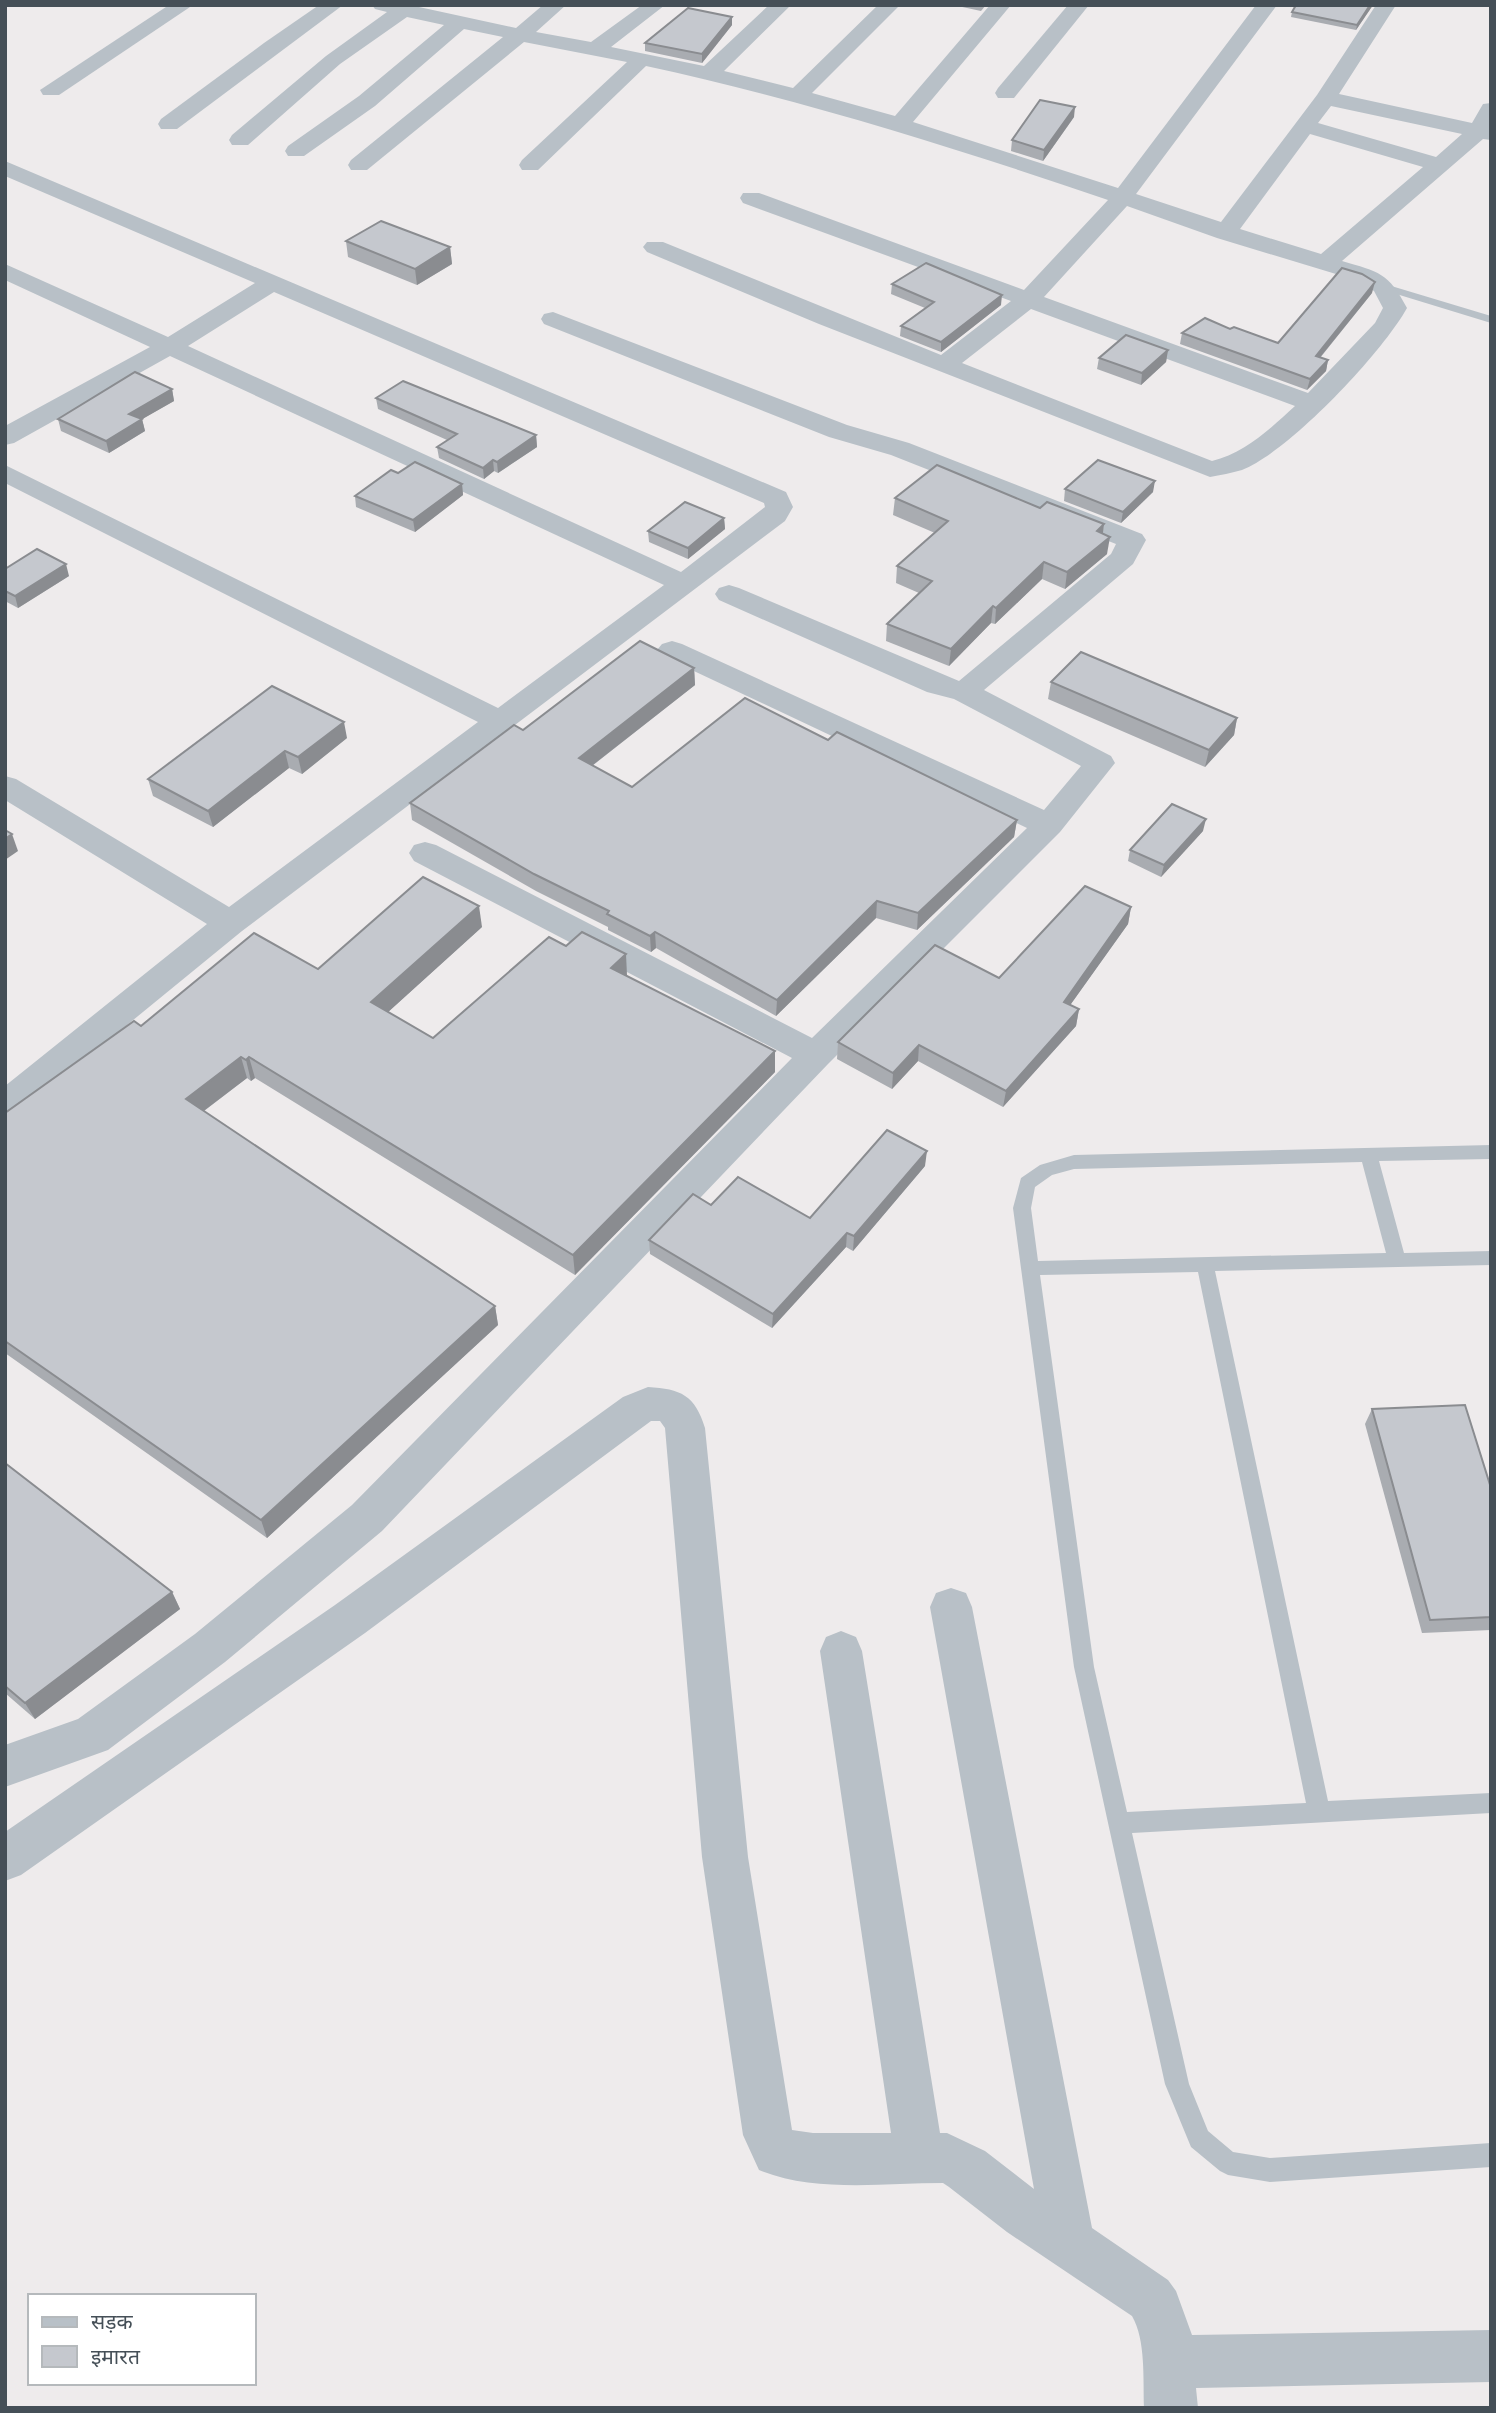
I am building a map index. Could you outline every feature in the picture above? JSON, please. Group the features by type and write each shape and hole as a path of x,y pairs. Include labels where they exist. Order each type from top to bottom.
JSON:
{"street":[{"path":"51,90 183,5"},
{"path":"169,124 271,47 333,5"},
{"path":"382,5 408,8 460,22 708,74 798,95 900,124 1225,233 1367,276 1384,287 1395,307 1385,326 1289,426 1242,460 1222,469 1210,469 944,365 655,247"},
{"path":"359,165 556,5"},
{"path":"595,49 655,5"},
{"path":"708,74 781,5"},
{"path":"798,95 890,5"},
{"path":"900,124 1001,5"},
{"path":"1006,93 1079,5"},
{"path":"944,365 1030,298 1121,199 1267,5"},
{"path":"1225,233 1326,98 1386,5"},
{"path":"240,140 333,60 408,8"},
{"path":"296,151 367,101 460,22"},
{"path":"530,165 642,60"},
{"path":"1326,98 1485,133"},
{"path":"1325,263 1440,165 1485,133 1491,109"},
{"path":"1305,125 1440,165"},
{"path":"5,168 776,498 779,508 775,515 230,923 5,1106"},
{"path":"751,198 1311,403"},
{"path":"5,271 684,583"},
{"path":"5,437 171,346 272,283"},
{"path":"553,319 838,431 900,449 1132,540 1124,558 964,692"},
{"path":"5,473 500,720"},
{"path":"5,1766 92,1735 209,1648 367,1518 816,1055 1049,825 1100,763 964,692 937,685 729,594"},
{"path":"672,650 1049,825"},
{"path":"5,786 230,923"},
{"path":"425,853 816,1055"},
{"path":"5,1859 350,1619 637,1409 648,1404 670,1405 682,1418 685,1428 725,1857 768,2135 777,2152 813,2158 947,2158 967,2169 1025,2214 1150,2298 1160,2311 1164,2326 1169,2385 1491,2356"},
{"path":"951,1607 1069,2244"},
{"path":"841,1651 919,2156"}],"lane":[{"path":"1384,287 1491,320"},
{"path":"1491,1152 1074,1162 1045,1170 1027,1183 1022,1208 1084,1667 1177,2084 1199,2139 1228,2163 1270,2170 1491,2155"},
{"path":"1369,1155 1397,1260"},
{"path":"1030,1268 1491,1258"},
{"path":"1205,1264 1319,1812"},
{"path":"1120,1823 1491,1803"}],"building":[{"path":"1296,5 1370,5 1357,25 1292,12"},
{"path":"688,8 732,17 702,54 645,43"},
{"path":"1040,100 1075,107 1044,150 1012,140"},
{"path":"381,221 450,247 415,269 346,241"},
{"path":"926,263 1002,295 941,342 901,326 934,302 892,284"},
{"path":"1342,268 1362,274 1375,282 1316,356 1328,360 1310,379 1182,333 1205,318 1230,329 1234,327 1278,343"},
{"path":"1126,335 1168,350 1142,373 1099,358"},
{"path":"135,372 172,389 129,414 142,419 106,441 58,419"},
{"path":"403,381 536,435 497,462 493,460 483,468 437,447 457,434 376,398"},
{"path":"1098,460 1155,481 1123,512 1065,489"},
{"path":"415,462 462,484 413,520 355,496 391,470 398,473"},
{"path":"937,465 1040,508 1047,502 1104,524 1097,531 1110,537 1067,572 1044,562 996,608 993,606 951,649 887,624 932,581 897,566 948,521 895,498"},
{"path":"685,502 724,518 688,548 648,531"},
{"path":"37,549 66,564 15,596 5,591 5,569"},
{"path":"640,641 694,668 579,758 632,787 745,698 828,740 837,732 1017,820 918,913 877,901 777,1000 655,932 650,936 607,914 609,911 534,874 410,803 514,725 523,730"},
{"path":"1081,652 1237,718 1209,750 1051,682"},
{"path":"272,686 344,722 298,757 285,751 208,811 148,779"},
{"path":"1172,804 1206,819 1164,865 1130,850"},
{"path":"5,830 12,834 5,839"},
{"path":"423,877 479,906 371,1002 433,1038 549,937 566,946 582,932 626,954 611,968 775,1051 573,1255 249,1057 246,1060 241,1057 186,1099 495,1306 261,1520 5,1341 5,1113 134,1021 141,1026 254,933 318,969"},
{"path":"1085,886 1131,907 1064,1002 1079,1009 1006,1091 919,1045 893,1073 838,1042 935,945 999,978"},
{"path":"887,1130 927,1151 854,1236 847,1233 773,1314 649,1240 693,1194 711,1205 738,1177 810,1218"},
{"path":"1465,1405 1491,1488 1491,1617 1430,1620 1372,1409"},
{"path":"5,1463 172,1592 25,1703 5,1686"}]}
